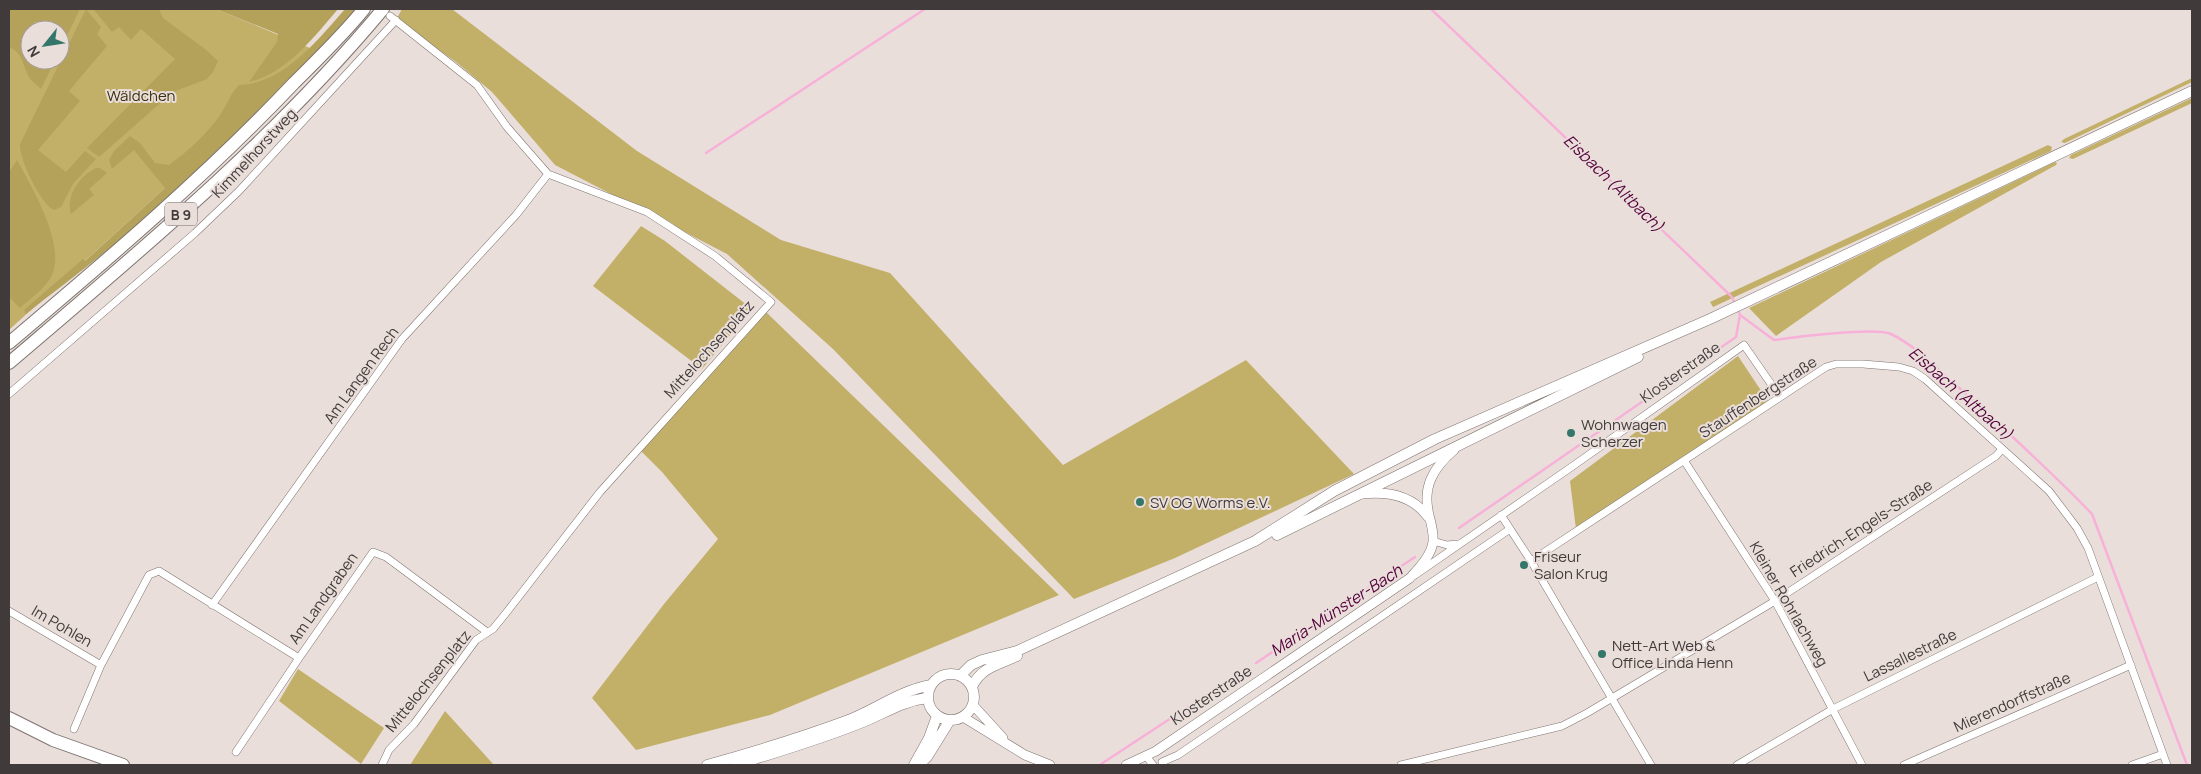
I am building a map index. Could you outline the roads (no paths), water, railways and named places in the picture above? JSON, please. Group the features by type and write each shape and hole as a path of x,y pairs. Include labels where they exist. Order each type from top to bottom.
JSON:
{"highway":[{"name":"B 9","path":"9,343 149,224 194,183 277,102 364,9"},
{"name":"B 9","path":"9,363 127,263 240,159 326,74 390,15"},
{"path":"9,718 81,752 123,765"}],"main road":[{"path":"960,676 975,663 1017,652 1180,578 1255,541 1334,491 1435,439 1728,311 2192,91"},
{"path":"930,685 927,698 929,706 936,716 950,720 963,717 972,705 974,698 972,687 977,677 987,668 1357,495 1678,338 1710,319"},
{"path":"707,765 780,744 846,721 874,709 900,694 930,685 945,674 960,676 972,687"},
{"path":"735,765 815,740 864,722 909,701 927,698"},
{"path":"914,765 929,738 936,716"},
{"path":"919,765 927,757 950,720"}],"street":[{"name":"Mittelochsenplatz","path":"382,765 389,750 421,715 476,640 493,629 600,492 771,302 715,256 647,212 548,174 507,127 477,86 390,15"},
{"name":"Kimmelhorstweg","path":"9,394 195,233 239,191 390,15"},
{"name":"Am Langen Rech","path":"212,605 402,339 516,215 548,174"},
{"name":"Klosterstraße","path":"1126,765 1156,751 1447,554 1744,345 1780,397"},
{"name":"Stauffenbergstraße","path":"1531,561 1685,462 1826,367 1836,364 1899,367 1913,371 1925,379 2002,449"},
{"path":"1459,544 1447,545 1433,541 1426,498 1429,481 1444,459 1460,445"},
{"path":"2002,449 2049,491 2064,509 2088,548 2167,765"},
{"name":"Friedrich-Engels-Straße","path":"1401,765 1562,726 1611,699 1775,601 1996,456 2002,449"},
{"name":"Kleiner Rohrlachweg","path":"1685,462 1775,601 1862,765"},
{"path":"1357,495 1374,493 1400,496 1418,506 1430,518"},
{"path":"1501,515 1531,561 1651,765"},
{"path":"1156,751 1164,763 1178,755 1510,530"},
{"name":"Klosterstraße","path":"1410,578 1425,560 1433,541"},
{"name":"Am Landgraben","path":"236,752 298,658 372,552 386,557 487,632"},
{"path":"74,730 101,665 149,575 153,572 159,571 298,658"},
{"name":"Lassallestraße","path":"1737,765 1833,709 2098,577"},
{"name":"Im Pohlen","path":"9,611 101,665"},
{"name":"Mierendorffstraße","path":"1904,765 2131,665"},
{"path":"972,705 1012,747"},
{"path":"963,717 1012,747 1050,765"},
{"path":"2132,765 2162,754"},
{"path":"1146,756 1153,765"}],"waterway":[{"path":"706,153 925,9"},
{"name":"Eisbach (Altbach)","path":"1431,9 1731,296 1736,305"},
{"name":"Eisbach (Altbach)","path":"1738,310 1740,315 1774,340 1834,333 1882,332 1891,334 1917,351 1957,386 2076,497 2092,514 2187,765"},
{"name":"Maria-Münster-Bach","path":"1459,528 1736,337 1740,315"},
{"name":"Maria-Münster-Bach","path":"1256,663 1415,557"},
{"name":"Maria-Münster-Bach","path":"1101,764 1246,669"}],"place":[{"name":"Wohnwagen Scherzer","path":"1571,433"},
{"name":"SV OG Worms e.V.","path":"1140,502"},
{"name":"Friseur Salon Krug","path":"1524,565"},
{"name":"Nett-Art Web & Office Linda Henn","path":"1602,654"}],"park label":[{"name":"Wäldchen","path":"141,95"}]}
